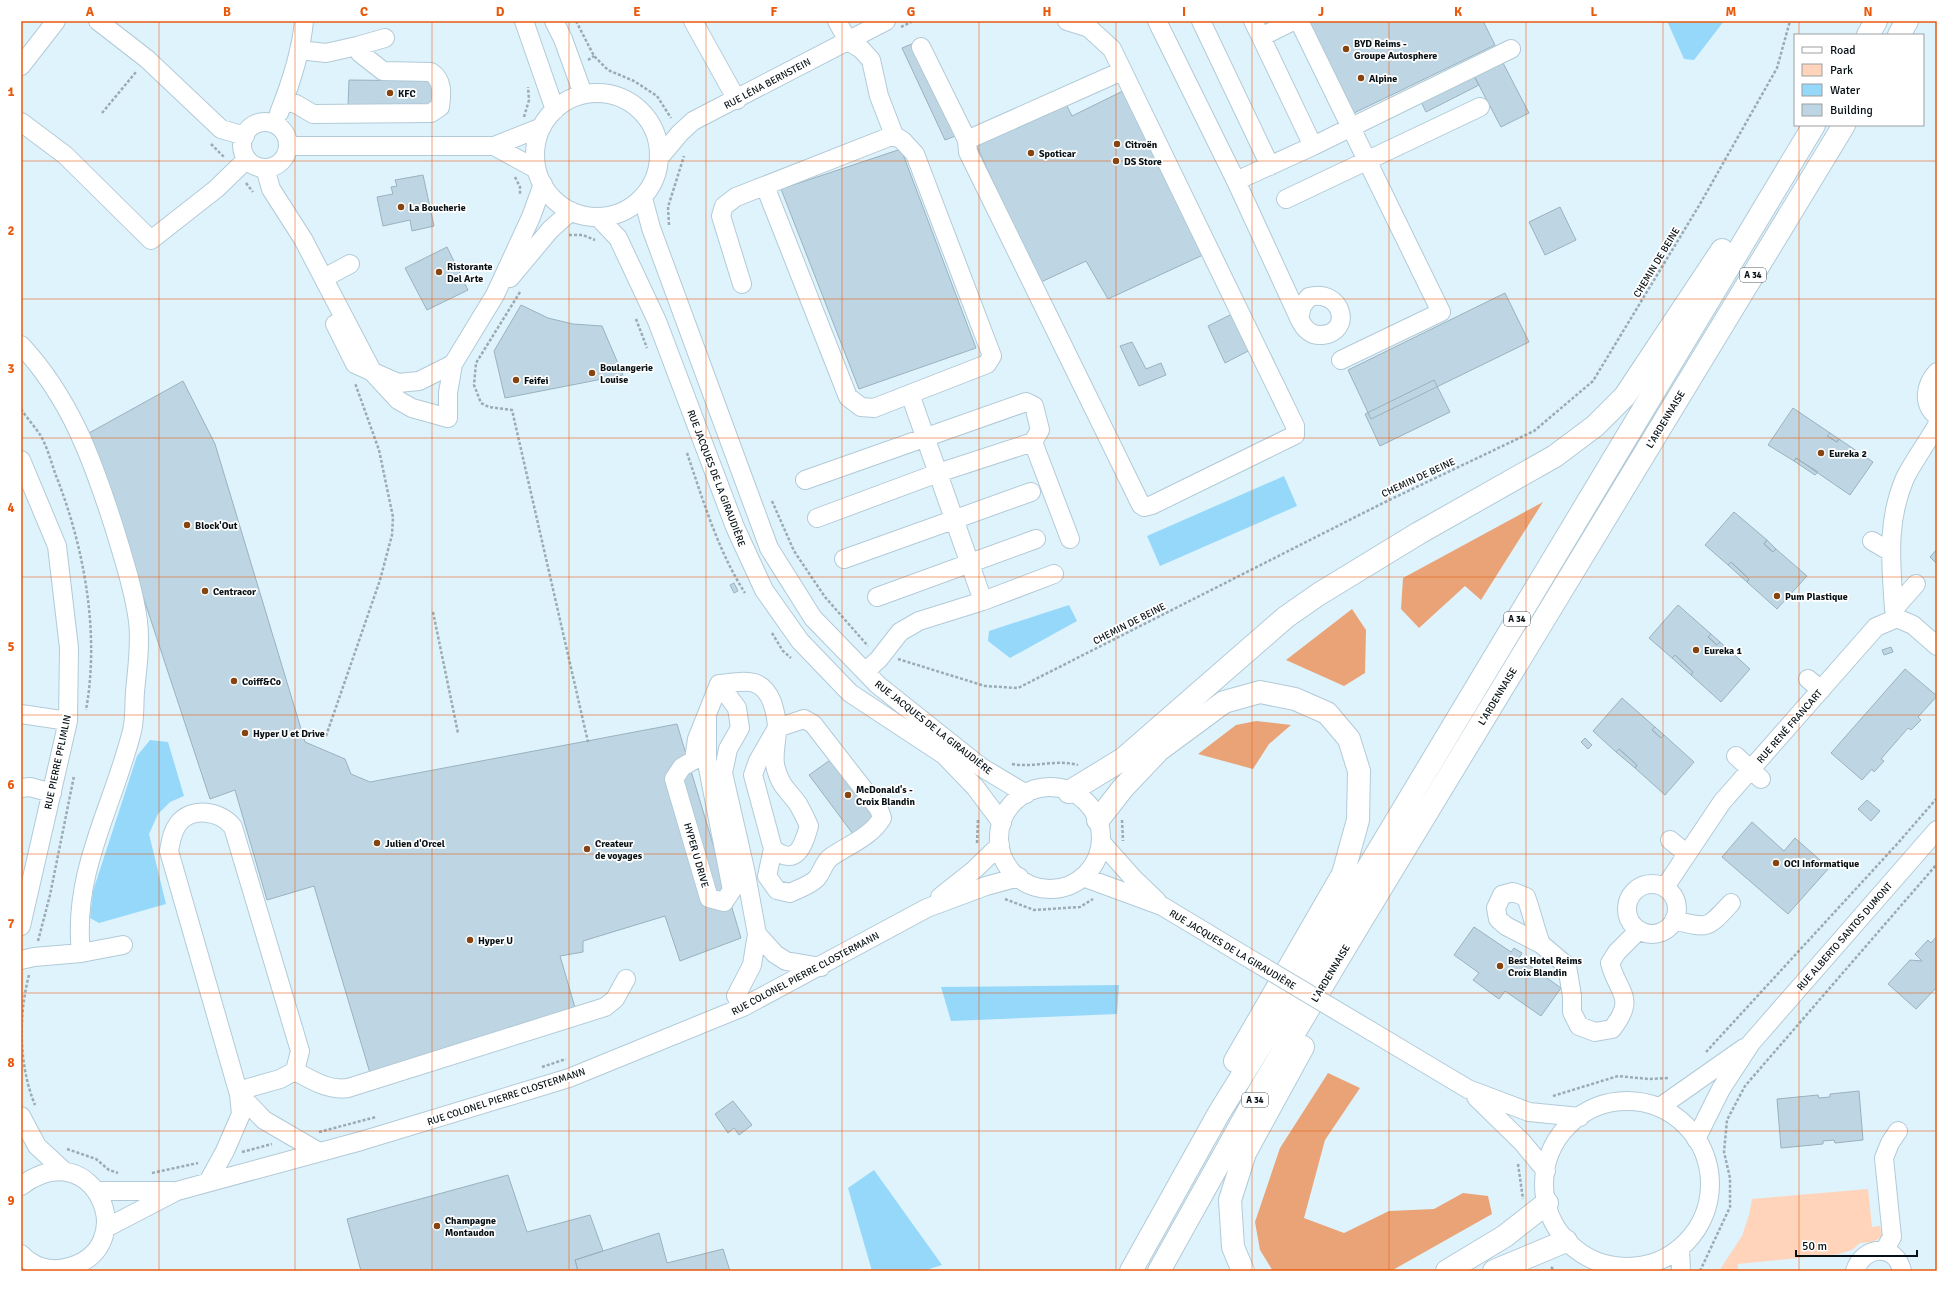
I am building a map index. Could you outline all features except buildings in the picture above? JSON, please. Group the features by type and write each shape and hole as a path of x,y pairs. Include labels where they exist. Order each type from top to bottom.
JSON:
{"highway":[{"path":"1869,34 1876,21"},
{"path":"1900,34 1907,21"},
{"name":"A 34","path":"1131,1271 1219,1113 1284,1008 1813,126"},
{"name":"L'ARDENNAISE","path":"1159,1271 1260,1090 1355,931 1843,126"},
{"path":"1069,792 1123,759 1286,617 1319,594 1419,533 1555,456 1595,426 1625,396 1743,218 1771,195"},
{"path":"1098,820 1122,788 1159,750 1224,702 1260,692 1296,699 1327,713 1349,739 1360,771 1358,820 1343,874 1237,1057 1219,1113"},
{"path":"1243,1271 1233,1247 1230,1200 1245,1153 1338,986 1355,931"},
{"path":"1446,1271 1505,1236 1547,1203"},
{"path":"1494,1271 1566,1241"}],"street":[{"path":"21,66 56,21"},
{"path":"98,21 147,59 222,129 245,136"},
{"path":"275,125 292,79 304,21"},
{"path":"524,21 555,110"},
{"path":"554,21 563,39 583,94"},
{"path":"693,21 736,100"},
{"path":"765,186 848,397 861,407 874,408 987,364 992,356 914,154 904,141 894,135 880,96 871,60 861,48 848,41 837,21"},
{"name":"RUE LÉNA BERNSTEIN","path":"659,158 680,133 693,122 886,21"},
{"path":"921,47 967,140 968,152 1141,505 1152,505 1295,436 1295,426 1112,49 1089,28 1067,21"},
{"path":"1157,21 1236,182 1299,318"},
{"path":"1201,21 1270,166"},
{"path":"1293,21 1257,29 1313,146"},
{"path":"1299,21 1441,312 1341,360"},
{"path":"299,50 326,53 385,38"},
{"path":"284,101 296,104 313,114 431,113 440,107 442,95 440,82 437,76 431,72 383,71 360,53 357,46"},
{"path":"1236,182 1351,128 1511,49"},
{"path":"967,140 1122,71"},
{"path":"609,93 630,102 649,120 659,143 659,167 650,192 632,207 610,217 585,216 561,207 546,190 540,176 536,143 545,120 563,103 583,94 609,93"},
{"path":"1286,199 1480,107"},
{"path":"21,122 65,155 152,240 216,189 247,159"},
{"path":"266,122 275,125 282,129 287,137 287,154 281,162 274,167 265,168 255,166 247,159 243,152 242,144 245,136 250,128 258,124 266,122"},
{"path":"288,146 494,146 542,127"},
{"path":"742,284 721,216 724,206 736,197 894,135"},
{"path":"494,146 540,176"},
{"path":"265,168 270,189 303,239 373,373 398,400 412,408 448,418 448,393 453,364 495,295 531,218 540,176"},
{"name":"RUE JACQUES DE LA GIRAUDIÈRE","path":"643,198 651,228 769,548 813,618 878,685 981,767 1026,794"},
{"path":"495,295 550,230 570,211"},
{"name":"RUE JACQUES DE LA GIRAUDIÈRE","path":"598,217 618,238 657,321 734,527 764,590 800,641 850,693 944,755 975,787 1002,823"},
{"path":"303,239 303,260 324,300 350,357 355,364 398,383 419,381 453,364"},
{"path":"324,278 350,264"},
{"path":"21,345 61,396 83,439 105,499 126,565 138,622 139,644 132,730 82,886 78,930 81,953"},
{"path":"1937,372 1929,383 1926,397 1928,406 1937,416"},
{"path":"910,394 983,600"},
{"path":"805,480 1026,402 1034,406 1040,430 1033,442 938,473 817,518"},
{"path":"1895,614 1890,538 1899,497 1906,478 1937,425"},
{"path":"1033,442 1070,539"},
{"name":"RUE PIERRE PFLIMLIN","path":"21,460 57,546 69,648 68,721 21,926"},
{"path":"844,559 1031,492"},
{"path":"876,597 1036,539"},
{"path":"1872,541 1891,552"},
{"path":"865,672 879,659 900,632 919,621 983,600 1054,574"},
{"path":"1895,614 1916,584"},
{"path":"1895,614 1913,625 1937,646"},
{"name":"RUE RENÉ FRANCART","path":"1665,888 1686,854 1722,802 1756,774 1814,685 1876,627 1895,614"},
{"path":"719,684 747,681 757,683 768,691 775,710 777,728 774,760 775,768 782,787 798,804 809,826 802,848 793,856 783,856 773,849"},
{"path":"707,717 719,684"},
{"path":"719,684 737,708 740,728 728,749 723,773 745,869 757,934 752,965 736,996 743,1008"},
{"path":"21,714 68,721"},
{"name":"HYPER U DRIVE","path":"707,717 707,763 732,890 724,902 709,898 674,779 682,766 694,760 697,739 707,717"},
{"path":"804,719 813,724 879,809 882,818 878,825 850,847 830,858 823,865 817,878 790,893 777,890 767,876 773,849 753,775 758,761 777,728 804,719"},
{"path":"1736,756 1756,774"},
{"path":"21,788 30,787 52,793"},
{"path":"1054,787 1069,792 1075,794 1089,805 1098,820 1101,842 1097,861 1083,877 1067,887 1046,889 1026,884 1012,871 1002,855 999,834 1004,812 1017,799 1034,789 1054,787"},
{"path":"208,1182 222,1158 241,1114 239,1092 169,851 171,836 178,823 188,816 203,812 216,814 229,821 233,827 300,1051 295,1071 280,1079 239,1092"},
{"name":"RUE ALBERTO SANTOS DUMONT","path":"1751,1043 1937,830"},
{"path":"1670,840 1686,854"},
{"path":"1101,842 1133,878 1162,906"},
{"name":"RUE COLONEL PIERRE CLOSTERMANN","path":"928,908 974,870 1000,844"},
{"name":"RUE COLONEL PIERRE CLOSTERMANN","path":"106,1228 177,1191 319,1152 569,1078 743,1008 928,908 986,886 1019,877"},
{"path":"1083,877 1162,906"},
{"path":"1657,885 1665,888 1674,898 1676,905 1674,920 1663,931 1646,933 1639,930 1629,918 1627,911 1630,896 1642,886 1657,885"},
{"path":"1674,920 1698,926 1712,924 1731,903"},
{"name":"RUE JACQUES DE LA GIRAUDIÈRE","path":"1162,906 1468,1090"},
{"path":"1541,944 1567,966 1572,996 1572,1012 1579,1026 1595,1032 1612,1029 1622,1017 1625,1003 1623,990 1614,976 1610,963 1617,952 1639,930"},
{"path":"757,934 775,954 786,962 821,967"},
{"path":"27,958 81,953 123,945"},
{"path":"295,1071 325,1087 340,1089 348,1088 605,1007 615,999 626,979"},
{"path":"1660,1107 1751,1043"},
{"path":"1696,1139 1721,1089 1751,1043"},
{"path":"1468,1090 1529,1112 1580,1116"},
{"path":"1468,1090 1497,1115 1546,1171"},
{"path":"239,1092 264,1120 319,1152"},
{"path":"1628,1102 1660,1107 1688,1127 1705,1153 1710,1186 1704,1217 1685,1244 1658,1262 1629,1269 1594,1261 1566,1241 1549,1215 1543,1184 1550,1151 1568,1124 1596,1106 1628,1102"},
{"path":"29,1113 36,1146 64,1172"},
{"path":"1884,1251 1892,1237 1884,1158 1890,1143 1898,1131"},
{"path":"21,1186 33,1177 48,1172 64,1172 76,1175 87,1182 96,1191 103,1202 106,1215 106,1228 100,1244 90,1257 75,1266 58,1270 41,1268 26,1259 21,1254"},
{"name":"RUE COLONEL PIERRE CLOSTERMANN","path":"96,1191 177,1191"},
{"path":"1680,1248 1681,1271"},
{"path":"1855,1271 1858,1263 1869,1252 1884,1251 1892,1254 1897,1260 1902,1271"}],"path":[{"path":"576,21 594,56 608,70 634,81 657,96 680,133"},
{"name":"CHEMIN DE BEINE","path":"879,659 896,658 985,686 1018,688 1383,503 1534,432 1593,381 1700,204 1776,68 1790,21"},
{"path":"102,112 138,69"},
{"path":"251,189 255,196"},
{"path":"522,290 476,363 474,385 481,403 489,408 512,410 588,742"},
{"path":"326,736 380,580 392,535 393,517 379,450 353,377"},
{"path":"21,409 41,437 64,494 79,546 91,624 89,698 86,712"},
{"path":"434,612 458,733"},
{"path":"29,1113 28,1089 23,1065 23,1010 27,958 50,895 75,772"},
{"path":"1702,1054 1714,1044 1937,798"},
{"path":"1700,1271 1730,1207 1730,1178 1724,1152 1727,1120 1745,1086 1937,864"},
{"path":"540,1067 570,1058"},
{"path":"1538,1113 1540,1101 1618,1076 1668,1079 1674,1075"},
{"path":"146,1174 222,1158 381,1116"},
{"path":"1522,1142 1517,1161 1526,1220"},
{"path":"64,1148 76,1154 96,1159 109,1170 120,1174"},
{"path":"1541,1251 1549,1265 1555,1271"}],"green space":[{"path":"1868,1189 1872,1227 1880,1226 1882,1237 1872,1242 1860,1243 1852,1250 1839,1254 1738,1264 1738,1271 1719,1271 1742,1236 1749,1215 1752,1199"}],"shaded area":[{"path":"1543,502 1481,600 1465,586 1419,628 1401,609 1403,578"},
{"path":"1352,609 1366,630 1365,673 1344,686 1286,660"},
{"path":"1256,721 1291,725 1269,744 1253,769 1198,754 1236,725"},
{"path":"1328,1073 1360,1088 1325,1140 1304,1218 1344,1233 1389,1211 1434,1209 1463,1193 1488,1196 1492,1214 1391,1271 1273,1271 1260,1250 1255,1222 1280,1148"}],"water":[{"path":"1667,21 1724,21 1694,60 1684,59"},
{"path":"1284,476 1297,506 1160,566 1147,536"},
{"path":"1069,605 1077,621 1010,658 988,641 989,631"},
{"path":"150,740 168,742 184,796 170,802 158,814 149,834 166,904 99,923 90,918 93,891 137,756"},
{"path":"1119,985 1117,1014 951,1021 941,987"},
{"path":"874,1170 942,1265 923,1271 872,1271 848,1188"}],"place":[{"name":"BYD Reims - Groupe Autosphere","path":"1346,49"},
{"name":"Alpine","path":"1361,78"},
{"name":"KFC","path":"390,93"},
{"name":"Citroën","path":"1117,144"},
{"name":"Spoticar","path":"1031,153"},
{"name":"DS Store","path":"1116,161"},
{"name":"La Boucherie","path":"401,207"},
{"name":"Ristorante Del Arte","path":"439,272"},
{"name":"Boulangerie Louise","path":"592,373"},
{"name":"Feifei","path":"516,380"},
{"name":"Eureka 2","path":"1821,453"},
{"name":"Block'Out","path":"187,525"},
{"name":"Centracor","path":"205,591"},
{"name":"Pum Plastique","path":"1777,596"},
{"name":"Eureka 1","path":"1696,650"},
{"name":"Coiff&Co","path":"234,681"},
{"name":"Hyper U et Drive","path":"245,733"},
{"name":"McDonald's - Croix Blandin","path":"848,795"},
{"name":"Julien d'Orcel","path":"377,843"},
{"name":"Createur de voyages","path":"587,849"},
{"name":"OCI Informatique","path":"1776,863"},
{"name":"Hyper U","path":"470,940"},
{"name":"Best Hotel Reims Croix Blandin","path":"1500,966"},
{"name":"Champagne Montaudon","path":"437,1226"}]}
